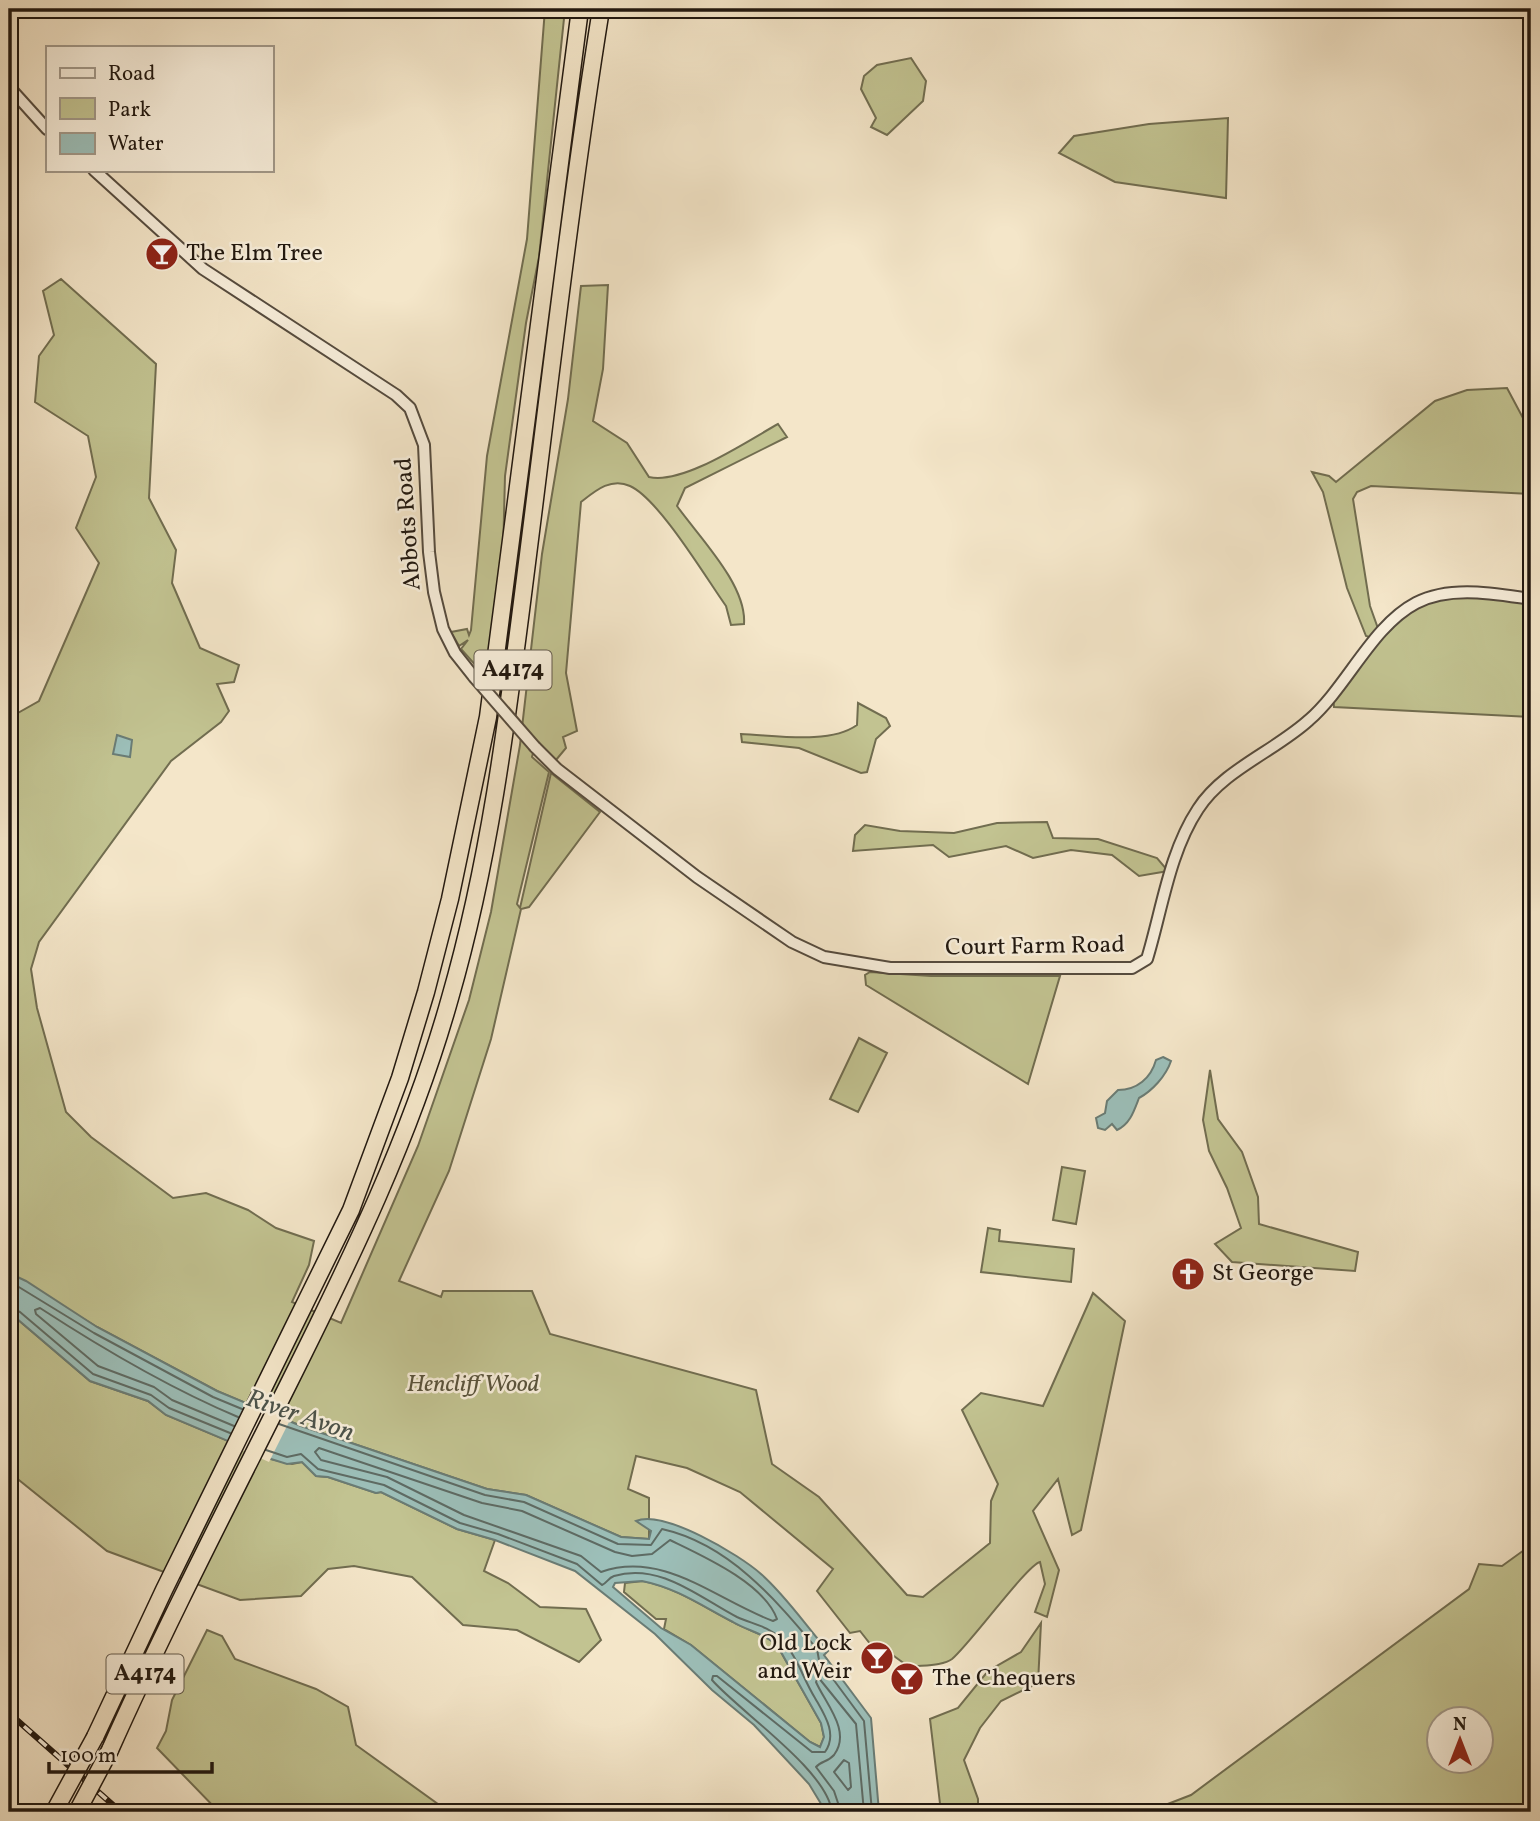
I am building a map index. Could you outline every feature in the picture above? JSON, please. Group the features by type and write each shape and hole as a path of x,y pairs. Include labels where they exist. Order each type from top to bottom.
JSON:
{"highway":[{"name":"A4174","path":"54,1812 95,1737 164,1590 351,1210 400,1078 426,992 464,837 488,717 580,9"},
{"name":"A4174","path":"77,1812 110,1750 181,1598 327,1306 373,1207 424,1080 450,999 476,898 505,741 580,144 601,9"}],"street":[{"path":"9,87 46,128"},
{"name":"Abbots Road","path":"96,172 203,269 396,395 410,408 424,445 433,592 447,639 474,677 535,747 564,774 697,877 806,950"},
{"name":"Court Farm Road","path":"806,950 847,963 890,968 993,971 1132,968 1142,964 1147,959 1176,854 1199,807 1240,770 1310,720 1376,639 1405,610 1416,603 1448,594 1490,594 1531,599"}],"green space":[{"path":"545,9 565,9 539,257 526,323 505,476 503,554 486,677 461,649 468,640 459,646 451,632 467,629 469,635 471,630 487,456 527,239"},
{"path":"911,58 926,81 923,101 887,135 871,127 876,118 861,89 864,76 877,65"},
{"path":"1228,118 1226,198 1115,182 1059,153 1074,136 1149,124"},
{"name":"Hencliff Wood","path":"61,279 156,364 149,498 176,550 172,583 200,648 239,665 234,682 217,684 229,711 221,722 171,761 39,942 31,969 37,1008 66,1112 91,1137 173,1198 206,1193 248,1210 276,1228 314,1241 309,1265 292,1302 341,1323 418,1146 469,1000 491,912 520,745 542,554 568,399 581,286 608,285 603,369 593,421 627,443 649,477 663,478 697,468 778,424 787,437 685,488 677,506 730,578 743,609 744,624 731,625 726,606 668,522 642,494 630,486 616,483 604,486 581,502 566,673 577,731 563,737 566,748 556,760 536,742 532,757 549,772 517,904 520,908 551,773 600,812 529,907 521,909 491,1039 449,1171 399,1281 441,1297 443,1291 532,1291 550,1334 756,1390 772,1464 819,1497 907,1595 923,1597 990,1543 991,1501 998,1484 962,1410 981,1393 1043,1406 1093,1293 1125,1321 1081,1530 1072,1535 1058,1479 1033,1511 1059,1570 1047,1617 1035,1612 1045,1584 1040,1562 1023,1576 952,1659 938,1664 909,1667 887,1651 875,1650 860,1631 850,1633 817,1591 833,1569 740,1492 687,1468 636,1456 628,1489 649,1498 649,1539 621,1537 526,1495 487,1489 301,1426 217,1391 97,1327 9,1273 9,718 39,701 99,563 76,528 96,477 88,436 35,402 39,356 54,335 43,291"},
{"path":"1507,388 1531,433 1531,494 1371,486 1357,492 1353,499 1370,606 1380,634 1417,606 1451,596 1531,600 1531,717 1334,707 1333,695 1376,639 1366,636 1347,588 1323,492 1312,472 1329,476 1336,482 1435,401 1467,390"},
{"path":"858,703 886,718 890,726 876,739 867,772 861,773 799,748 742,742 741,734 817,737 845,731 857,725"},
{"path":"1047,822 1053,838 1098,839 1157,858 1168,871 1139,876 1112,855 1071,850 1033,858 1006,846 949,857 933,845 853,851 855,835 865,825 900,831 954,833 997,823"},
{"path":"870,972 931,976 1060,976 1028,1084 866,985 865,975"},
{"path":"859,1038 887,1053 858,1112 830,1099"},
{"path":"1210,1070 1218,1119 1242,1152 1258,1197 1259,1224 1358,1252 1355,1271 1232,1262 1215,1244 1241,1228 1227,1188 1209,1151 1203,1120"},
{"path":"1062,1167 1085,1171 1076,1224 1053,1220"},
{"path":"988,1228 1000,1230 999,1241 1074,1249 1071,1282 981,1272"},
{"path":"9,1312 90,1381 148,1401 166,1415 271,1459 292,1464 302,1462 316,1476 328,1477 376,1493 381,1492 457,1529 495,1540 484,1571 508,1583 540,1607 586,1609 601,1640 579,1662 517,1630 463,1625 412,1577 354,1566 328,1569 301,1596 240,1600 107,1551 9,1472"},
{"path":"1531,1545 1531,1812 1147,1812 1191,1795 1469,1589 1479,1564 1502,1566"},
{"path":"643,1581 678,1593 777,1645 821,1723 824,1737 820,1747 810,1742 691,1645 664,1629 666,1619 656,1619 624,1592 625,1583"},
{"path":"1041,1623 1038,1683 1001,1701 980,1728 964,1760 978,1799 978,1812 941,1812 930,1719 958,1708 988,1671 1021,1652"},
{"path":"207,1630 222,1636 235,1659 316,1689 348,1707 356,1745 449,1812 219,1812 157,1748 166,1731 172,1700"}],"water":[{"path":"117,735 132,740 130,757 113,754"},
{"path":"1163,1057 1171,1061 1166,1072 1154,1087 1139,1098 1125,1124 1117,1130 1112,1124 1105,1130 1098,1128 1096,1118 1105,1113 1107,1101 1118,1090 1131,1088 1142,1082 1151,1072 1156,1060"},
{"path":"9,1273 97,1327 217,1391 301,1426 487,1489 526,1495 621,1537 649,1539 651,1531 636,1521 648,1519 682,1527 719,1546 751,1566 779,1592 828,1651 824,1655 871,1718 879,1812 826,1812 809,1784 754,1725 712,1690 655,1634 575,1571 495,1540 457,1529 381,1492 376,1493 328,1477 316,1476 302,1462 287,1464 271,1459 166,1415 148,1401 90,1381 9,1312","holes":["642,1581 689,1598 777,1645 821,1723 824,1737 820,1747 810,1742 691,1645 661,1628 613,1587 615,1583"]}],"pier":[{"path":"247,1400 291,1418 269,1462 226,1443"}],"railway":[{"path":"9,1713 121,1812"}],"place":[{"name":"The Elm Tree","path":"162,254"},
{"name":"St George","path":"1188,1274"},
{"name":"Old Lock and Weir","path":"877,1658"},
{"name":"The Chequers","path":"907,1679"}],"water label":[{"name":"River Avon","path":"300,1416"}]}
